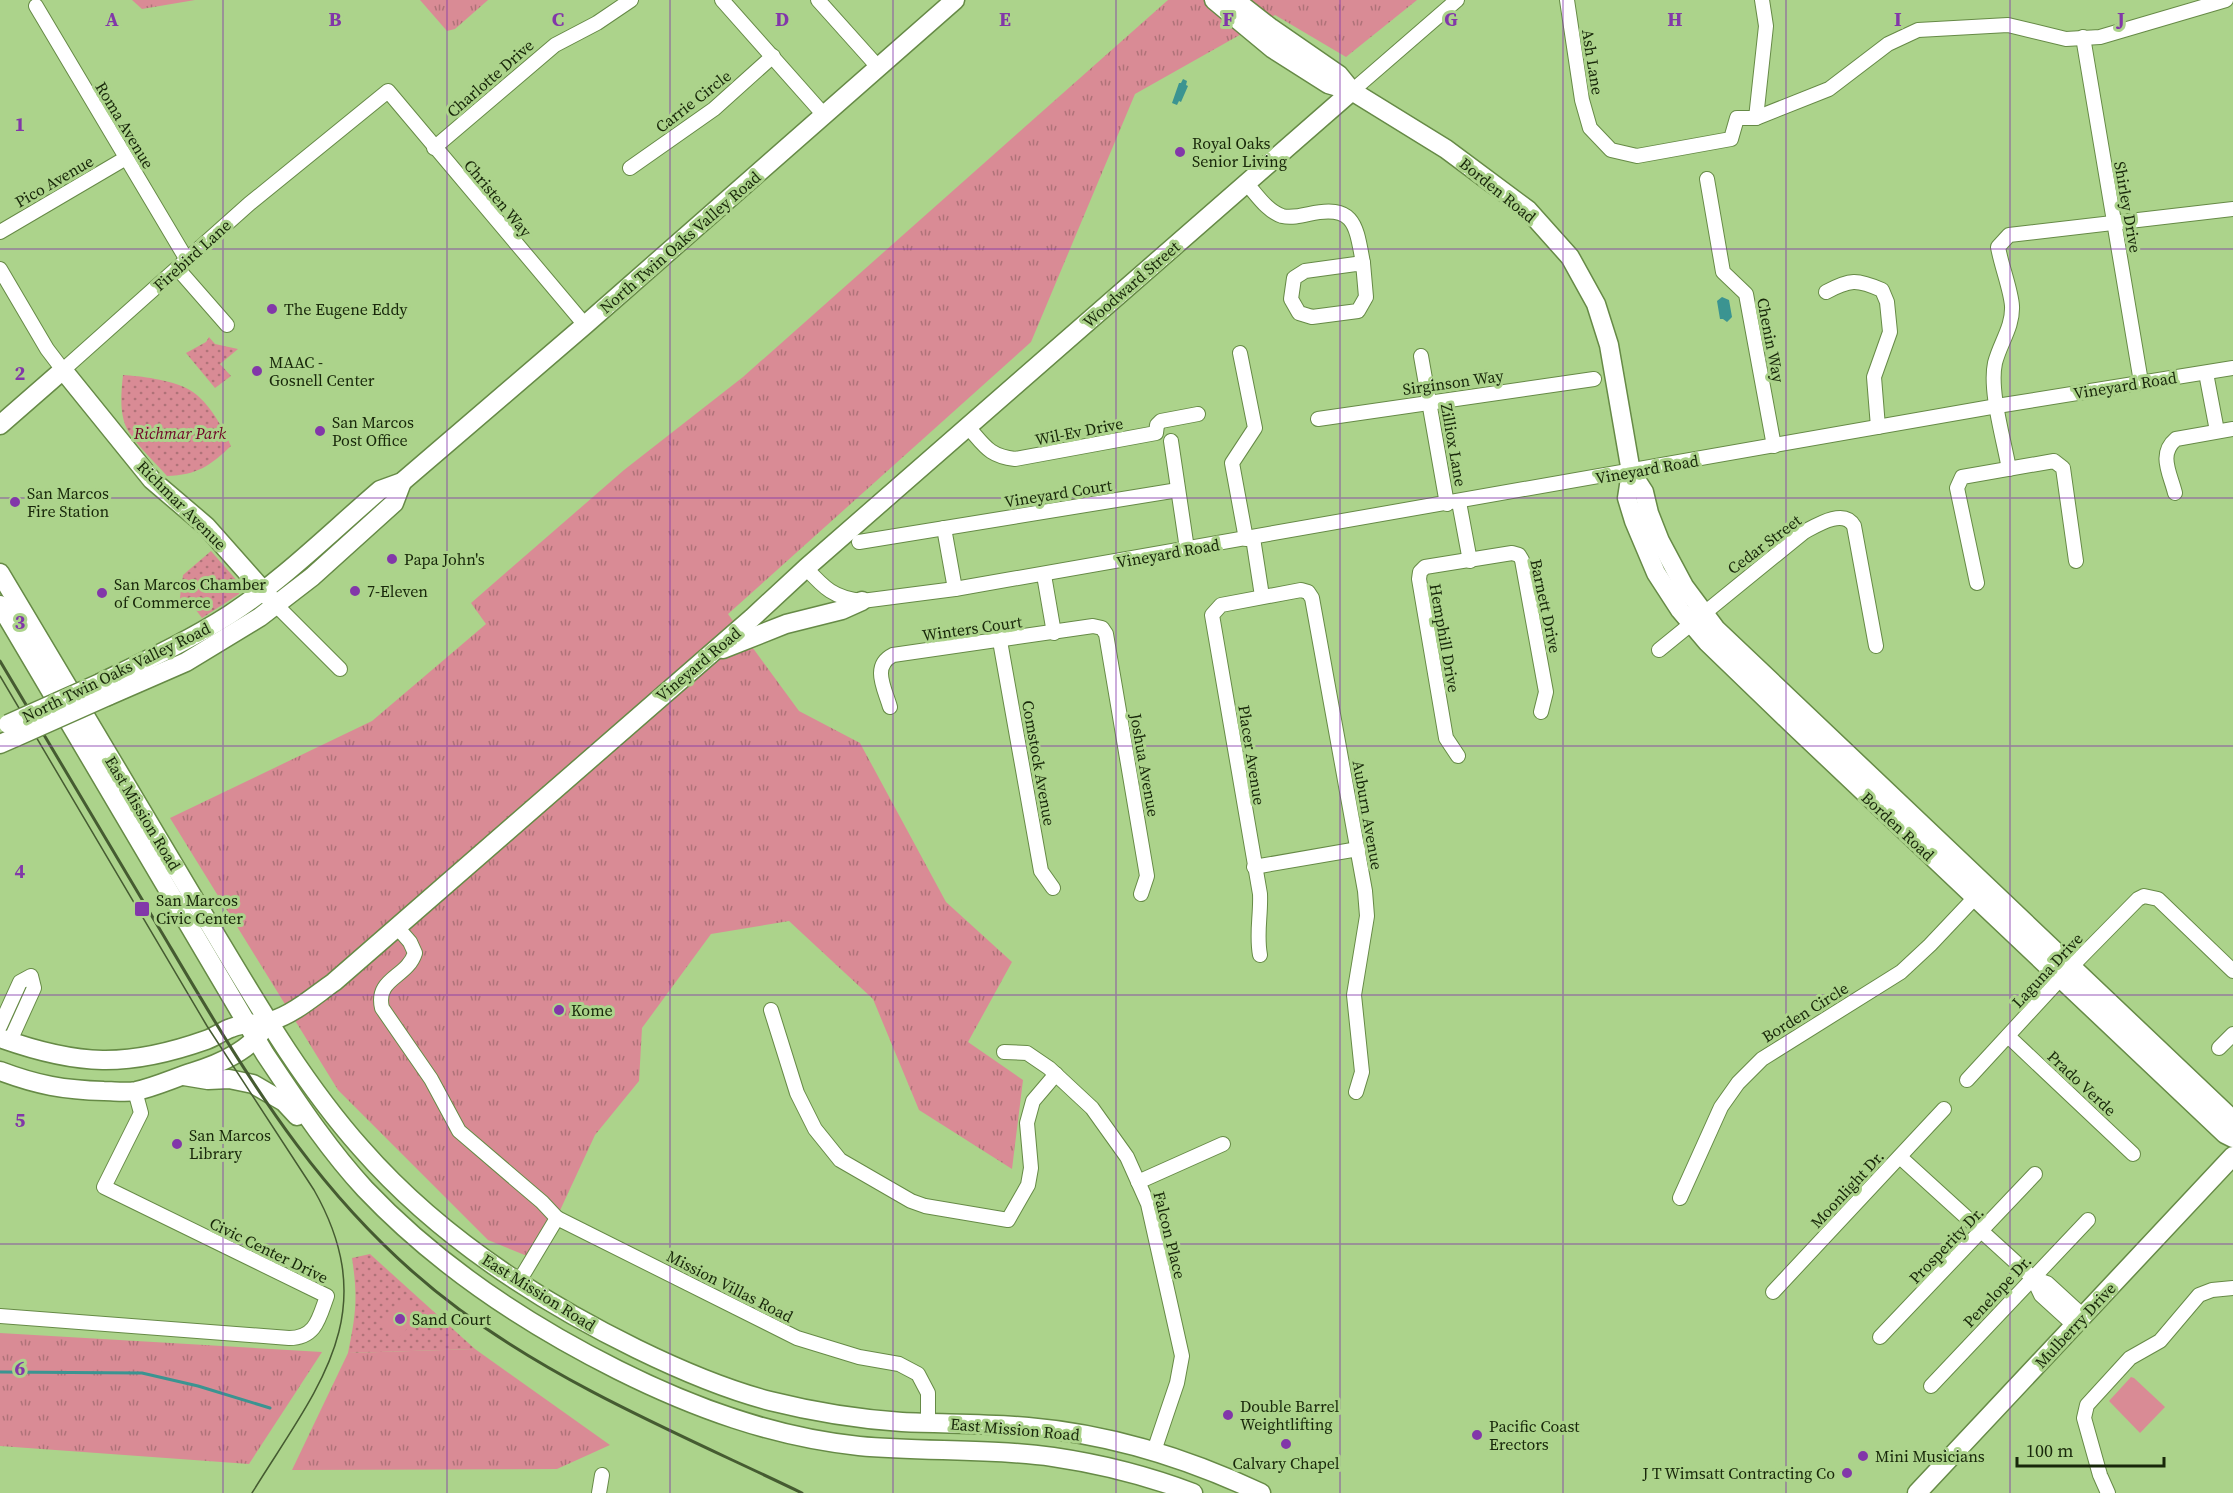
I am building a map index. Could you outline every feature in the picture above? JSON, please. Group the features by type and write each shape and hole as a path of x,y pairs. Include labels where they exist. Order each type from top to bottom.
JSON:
{"main road":[{"name":"North Twin Oaks Valley Road","path":"6,733 104,690 263,591 380,490 402,482 585,325 955,0"},
{"path":"1214,0 1253,24"},
{"name":"Borden Road","path":"1235,0 1253,24 1339,75 1352,90 1446,149 1528,210 1570,257 1590,292 1606,331 1631,472 1644,492 1660,541 1684,586 1696,618 1716,629 1981,892 2059,980 2225,1134 2233,1138"},
{"name":"Woodward Street","path":"806,568 1352,90"},
{"name":"Firebird Lane","path":"0,425 63,370"},
{"name":"Richmar Avenue","path":"63,370 152,480 206,526 276,605"},
{"name":"North Twin Oaks Valley Road","path":"104,690 166,672 240,631 312,577 394,503 402,482"},
{"name":"Vineyard Road","path":"270,1021 288,1014 334,982 752,618 806,568"},
{"path":"0,573 69,704"},
{"path":"710,654 786,624 842,610 862,601"},
{"path":"0,605 69,704"},
{"name":"East Mission Road","path":"69,704 270,1021 314,1088 340,1122 405,1195 518,1283 602,1332 669,1365 730,1389 817,1412 860,1419 1045,1429 1089,1435 1154,1451 1206,1468 1261,1493"},
{"name":"East Mission Road","path":"69,704 252,1031 291,1093 363,1187 412,1234 466,1279 507,1308 562,1342 649,1386 698,1407 770,1430 859,1446 1051,1457 1092,1463 1145,1476 1193,1493"},
{"name":"Borden Road","path":"1981,892 2072,966 2233,1120"},
{"path":"0,1071 31,1083 73,1091 135,1091 228,1058 252,1031 270,1021"},
{"path":"0,1062 3,1035 40,1052 77,1059 105,1061 168,1052 208,1039 232,1027 252,1031"},
{"path":"182,1076 208,1080 229,1079 253,1084 273,1094 296,1114 314,1137 363,1187"},
{"name":"Mulberry Drive","path":"1917,1493 2233,1156"},
{"path":"859,1446 879,1436 916,1438 922,1434 928,1422"},
{"path":"1145,1476 1168,1470 1184,1461"},
{"path":"1174,1486 1180,1475 1206,1468"}],"street":[{"name":"Charlotte Drive","path":"434,148 555,45 597,23 631,0"},
{"path":"722,0 824,115"},
{"path":"818,0 878,68"},
{"name":"Woodward Street","path":"1352,90 1457,0"},
{"name":"Ash Lane","path":"1567,0 1582,100 1590,128 1611,150 1637,156 1731,139 1737,118 1756,118"},
{"path":"1763,0 1766,27 1756,118 1829,89 1888,44 1918,30 2008,25 2059,38 2100,37 2226,0"},
{"name":"Roma Avenue","path":"36,6 126,158 182,264 227,325"},
{"name":"Shirley Drive","path":"2082,38 2141,382"},
{"name":"Carrie Circle","path":"630,168 714,109 773,56"},
{"name":"Christen Way","path":"388,91 585,325"},
{"name":"Firebird Lane","path":"63,370 283,175 388,91"},
{"name":"Pico Avenue","path":"0,232 126,158"},
{"name":"Chenin Way","path":"1707,179 1723,272 1746,294 1774,446"},
{"path":"1247,184 1270,209 1281,215 1295,217 1328,210 1346,216 1358,231 1363,263 1366,297 1358,311 1312,317 1299,314 1291,299 1294,278 1305,271 1363,263"},
{"path":"2009,469 1993,381 1995,362 2011,322 2012,304 1998,247 2009,235 2233,209"},
{"name":"Richmar Avenue","path":"0,269 47,348 63,370"},
{"path":"1826,292 1845,282 1865,283 1882,290 1887,302 1890,332 1874,377 1878,428"},
{"path":"1240,353 1254,428 1232,464 1262,596"},
{"name":"Zilliox Lane","path":"1421,356 1429,402 1453,503 1470,561"},
{"name":"Vineyard Road","path":"806,568 829,592 847,599 862,601 955,589 1997,406 2233,368"},
{"path":"2206,372 2217,430"},
{"name":"Sirginson Way","path":"1318,419 1594,380"},
{"name":"Wil-Ev Drive","path":"968,427 991,453 999,457 1015,459 1156,433 1157,425 1161,421 1198,414"},
{"path":"2175,493 2165,454 2169,445 2176,439 2233,429"},
{"path":"1171,441 1187,549"},
{"path":"1977,583 1957,488 1962,477 2058,462 2063,468 2076,561"},
{"name":"Vineyard Court","path":"859,543 1178,490"},
{"name":"Cedar Street","path":"1659,650 1804,532 1822,522 1845,517 1851,520 1854,526 1876,646"},
{"path":"944,528 955,589"},
{"name":"Barnett Drive","path":"1470,561 1512,554 1519,555 1522,560 1546,692 1541,712"},
{"name":"Hemphill Drive","path":"1458,756 1446,738 1419,579 1420,572 1425,567 1470,561"},
{"path":"1044,575 1054,633"},
{"name":"Auburn Avenue","path":"1262,596 1301,590 1308,592 1312,598 1358,849 1367,916 1354,995 1362,1072 1356,1092"},
{"name":"Placer Avenue","path":"1260,955 1257,937 1261,914 1260,894 1212,615 1221,605 1262,596"},
{"name":"Richmar Avenue","path":"276,605 340,669"},
{"name":"Winters Court","path":"890,707 880,670 885,659 893,655 1093,626 1102,628 1107,640"},
{"name":"Joshua Avenue","path":"1107,640 1147,876 1142,894"},
{"name":"Comstock Avenue","path":"1000,641 1041,871 1053,888"},
{"path":"1254,867 1358,849"},
{"name":"Borden Circle","path":"1680,1198 1721,1107 1746,1075 1762,1059 1901,972 1981,892"},
{"name":"Laguna Drive","path":"1967,1080 2072,966 2138,899 2144,896 2158,898 2233,971"},
{"name":"Mission Villas Road","path":"397,927 410,942 415,953 411,964 384,987 379,997 382,1008 431,1078 459,1131 542,1202 557,1218 796,1338 859,1358 899,1364 918,1374 928,1393 928,1422"},
{"path":"771,1010 797,1093 815,1129 840,1160 911,1201 925,1206 1008,1220 1028,1185 1031,1168 1027,1123 1033,1101 1056,1074"},
{"path":"2219,1048 2233,1034"},
{"name":"Prado Verde","path":"2008,1036 2133,1154"},
{"name":"Falcon Place","path":"1004,1052 1027,1053 1056,1074 1092,1108 1127,1157 1148,1204 1182,1356 1177,1383 1154,1451"},
{"name":"Civic Center Drive","path":"0,1316 289,1338 308,1335 313,1329 327,1296 104,1187 141,1113 135,1091"},
{"name":"Moonlight Dr.","path":"1773,1292 1944,1109"},
{"path":"1138,1182 1223,1144"},
{"path":"1900,1157 2033,1278 2049,1284 2078,1320"},
{"name":"Prosperity Dr.","path":"1880,1338 2035,1174"},
{"path":"518,1283 557,1218"},
{"name":"Penelope Dr.","path":"1931,1386 2088,1220"},
{"path":"2108,1493 2100,1475 2084,1418 2086,1405 2130,1358 2160,1341 2199,1295 2212,1290 2233,1288"},
{"path":"599,1493 602,1475"}],"green space":[{"path":"132,0 195,0 142,9"},
{"path":"420,0 488,0 455,29 447,31"},
{"path":"1168,0 1417,0 1346,57 1275,15 1135,94 1031,342 728,614 799,711 860,743 946,902 1012,962 968,1042 1023,1080 1012,1169 919,1110 873,999 789,921 711,934 642,1028 639,1081 595,1135 537,1260 488,1240 338,1090 170,818 372,721 486,624 471,603 624,470 743,377"},
{"path":"209,337 215,344 238,349 220,364 231,376 215,388 186,353 206,342"},
{"name":"Richmar Park","path":"123,375 146,377 180,385 194,393 213,413 231,446 202,468 187,474 167,476 137,444 126,426 122,405"},
{"path":"211,551 241,586 239,594 202,618 193,606 179,605 183,575"},
{"path":"370,1254 475,1349 348,1353 355,1306 352,1258"},
{"name":"Sand Court","path":"404,1297 421,1313 397,1340 380,1325"},
{"path":"0,1333 322,1352 249,1464 0,1446"},
{"path":"475,1349 610,1445 557,1469 292,1470 348,1353"},
{"path":"2131,1377 2165,1407 2140,1433 2109,1401"}],"water":[{"path":"1183,79 1187,81 1188,86 1181,102 1179,101 1177,105 1172,103 1179,83"},
{"path":"1722,297 1729,300 1732,317 1727,322 1720,319 1717,301"}],"waterway":[{"path":"0,1372 142,1373 198,1386 270,1408"}],"tram line":[{"path":"0,676 207,1026 314,1190 334,1235 343,1275 342,1313 334,1349 299,1419 252,1493"}],"railway":[{"path":"0,661 225,1039 292,1138 367,1228 411,1270 460,1310 541,1363 670,1431 802,1493"}],"place":[{"name":"Royal Oaks Senior Living","path":"1180,152"},
{"name":"The Eugene Eddy","path":"272,309"},
{"name":"MAAC - Gosnell Center","path":"257,371"},
{"name":"San Marcos Post Office","path":"320,431"},
{"name":"San Marcos Fire Station","path":"15,502"},
{"name":"Papa John's","path":"392,559"},
{"name":"7-Eleven","path":"355,591"},
{"name":"San Marcos Chamber of Commerce","path":"102,593"},
{"name":"San Marcos Civic Center","path":"142,909"},
{"name":"Kome","path":"559,1010"},
{"name":"San Marcos Library","path":"177,1144"},
{"name":"Sand Court","path":"400,1319"},
{"name":"Double Barrel Weightlifting","path":"1228,1415"},
{"name":"Pacific Coast Erectors","path":"1477,1435"},
{"name":"Calvary Chapel","path":"1286,1444"},
{"name":"Mini Musicians","path":"1863,1456"},
{"name":"J T Wimsatt Contracting Co","path":"1847,1473"}]}
